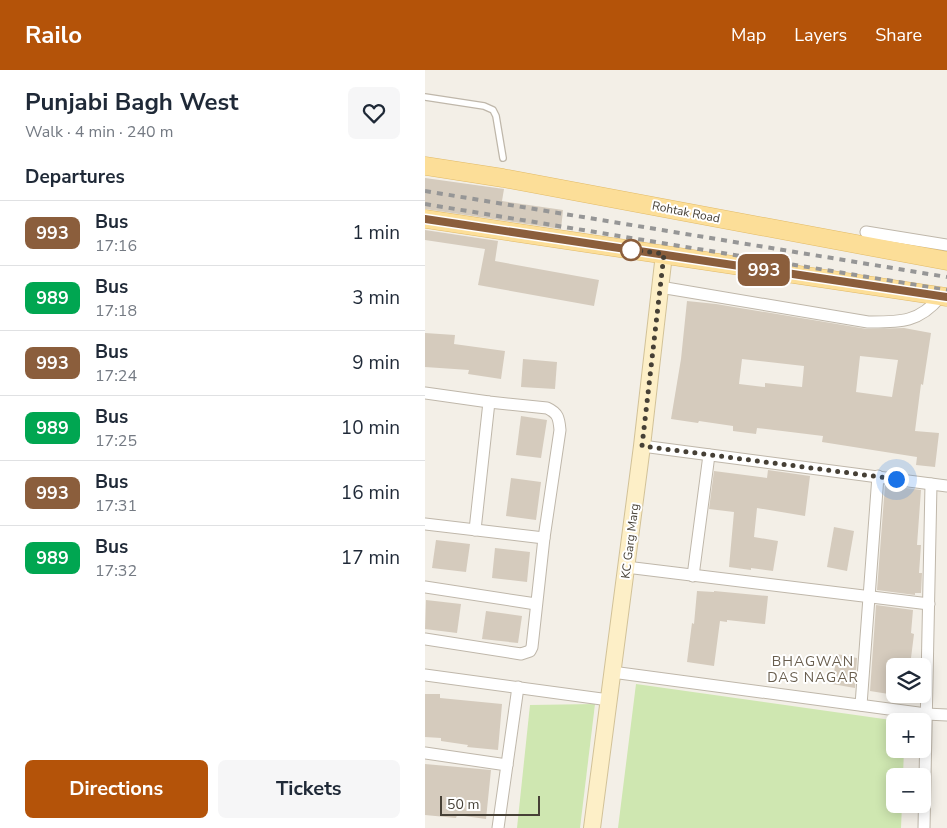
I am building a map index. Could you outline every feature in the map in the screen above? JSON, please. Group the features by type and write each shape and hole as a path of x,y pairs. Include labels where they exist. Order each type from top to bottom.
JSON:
{"main road":[{"name":"Rohtak Road","path":"425,166 503,178 947,261"},
{"path":"425,220 944,297"}],"street":[{"path":"866,232 947,245"},
{"name":"KC Garg Marg","path":"592,828 642,446 664,254"},
{"path":"660,287 868,322 900,322 909,320 926,312 944,297"},
{"path":"425,393 547,408 556,412 560,430 544,538 532,647 521,654 425,640"},
{"path":"475,530 489,402"},
{"path":"642,446 947,486"},
{"path":"693,576 709,454"},
{"path":"861,705 878,476"},
{"path":"926,713 931,484"},
{"path":"425,524 544,538"},
{"path":"626,568 929,604"},
{"path":"425,587 536,604"},
{"path":"612,672 919,713"},
{"path":"425,674 609,700"},
{"path":"498,828 518,687"},
{"path":"931,714 947,715"},
{"path":"425,753 507,765"},
{"path":"924,828 925,758"}],"lane":[{"path":"425,97 484,106 493,110 496,116 503,158"}],"green space":[{"path":"636,684 886,719 886,758 904,758 903,768 886,768 886,813 902,813 901,828 618,828"},
{"path":"595,704 580,828 517,828 530,705"}],"building":[{"path":"425,178 504,189 502,201 563,210 561,229 425,209"},
{"path":"425,230 498,241 495,261 599,280 594,306 478,285 485,249 425,240"},
{"path":"687,301 867,329 904,328 931,333 923,385 921,384 915,431 939,433 935,467 916,465 917,457 822,442 823,436 757,428 756,434 733,431 733,426 671,419 681,359","holes":["860,356 898,360 892,397 856,392","742,359 804,366 802,387 765,383 765,387 739,384"]},
{"path":"425,333 455,335 454,344 505,351 501,379 468,374 469,370 425,367"},
{"path":"523,359 557,362 555,389 521,387"},
{"path":"521,416 547,420 541,458 516,455"},
{"path":"768,470 810,476 805,516 757,508 754,537 778,541 773,571 729,567 734,512 709,509 714,471 767,478"},
{"path":"511,478 541,482 536,520 506,516"},
{"path":"885,485 921,490 917,545 921,545 919,573 922,573 921,593 915,593 915,595 877,590"},
{"path":"834,527 854,531 847,571 827,567"},
{"path":"436,540 470,544 466,572 432,568"},
{"path":"495,548 530,552 527,582 492,578"},
{"path":"697,591 768,596 765,624 720,621 714,666 687,662 692,623 694,624"},
{"path":"426,600 461,604 457,633 425,629"},
{"path":"876,605 913,610 911,633 914,634 911,658 886,658 886,694 870,691"},
{"path":"486,611 522,616 518,643 482,639"},
{"path":"837,654 857,658 855,688 832,684"},
{"path":"425,694 440,694 440,698 502,704 498,750 467,747 468,745 441,741 441,738 425,737"},
{"path":"425,764 491,770 486,819 457,815 456,818 425,815"}],"railway":[{"path":"425,191 947,277"},
{"path":"425,204 947,290"}],"bus line":[{"name":"993","path":"425,219 947,297"}],"district":[{"name":"BHAGWAN DAS NAGAR","path":"813,670"}],"route":[{"path":"631,250 627,249 664,254 642,446 896,479"}]}
